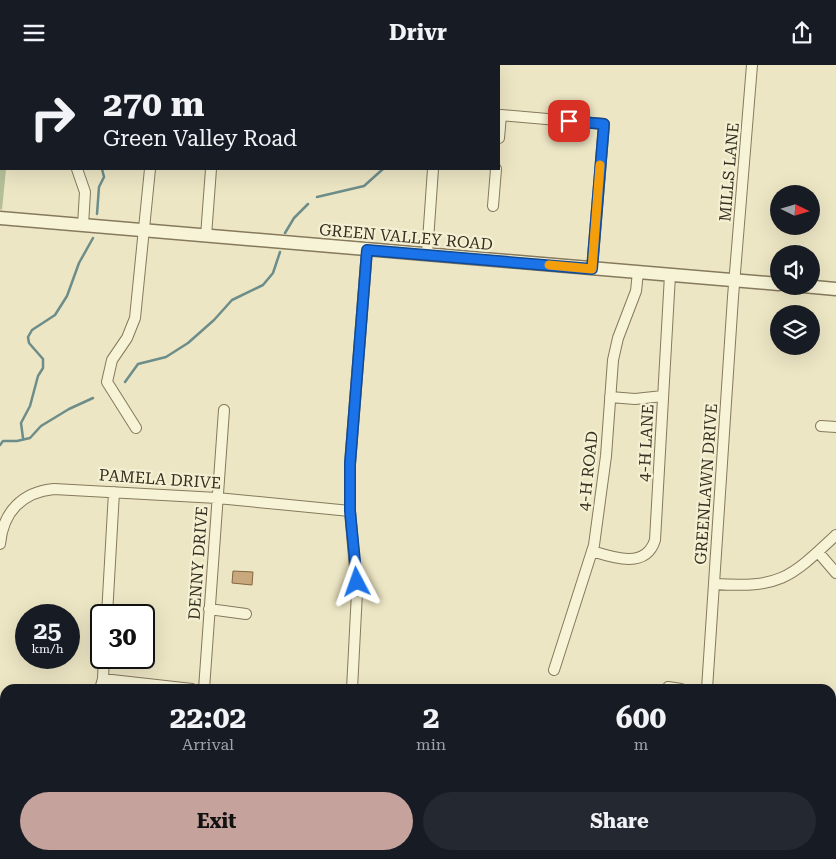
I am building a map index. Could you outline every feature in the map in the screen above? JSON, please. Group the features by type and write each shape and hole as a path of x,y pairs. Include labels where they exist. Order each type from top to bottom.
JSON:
{"street":[{"name":"MILLS LANE","path":"735,281 752,65"},
{"path":"500,127 501,115 604,124 592,269"},
{"path":"77,170 84,192 83,225"},
{"path":"136,428 107,382 112,360 128,337 135,318 150,170"},
{"path":"206,236 211,170"},
{"path":"427,255 432,170"},
{"path":"493,206 496,170"},
{"name":"GREEN VALLEY ROAD","path":"0,218 770,283"},
{"path":"352,684 358,592 350,511 350,464 367,250"},
{"name":"4-H ROAD","path":"554,670 592,551 598,521 613,360 618,338 632,306 638,272"},
{"name":"4-H LANE","path":"592,551 620,559 635,559 646,554 653,545 657,526 670,275"},
{"name":"GREENLAWN DRIVE","path":"707,684 735,281"},
{"path":"820,288 836,289"},
{"path":"610,397 635,399 663,396"},
{"name":"DENNY DRIVE","path":"204,684 224,410"},
{"path":"821,426 836,427"},
{"name":"PAMELA DRIVE","path":"0,544 1,532 8,515 27,495 45,490 71,488 217,497 350,511"},
{"path":"108,604 114,492"},
{"path":"714,584 759,585 774,582 788,575 818,552 836,535"},
{"path":"818,552 836,573"},
{"path":"209,609 246,614"},
{"path":"101,684 103,669"}],"green space":[{"path":"0,170 6,170 2,210 0,209"}],"building":[{"path":"233,571 253,572 252,585 232,583"}],"waterway":[{"path":"97,214 99,187 104,177 102,170"},
{"path":"317,197 364,186 382,170"},
{"path":"285,233 294,218 308,204"},
{"path":"23,438 21,423 30,406 38,376 43,368 43,359 29,343 28,337 32,330 55,315 67,296 79,263 93,238"},
{"path":"125,382 138,364 166,357 188,343 214,320 232,300 263,285 273,273 280,252"},
{"path":"0,445 3,441 17,441 30,438 41,426 69,409 93,398"}],"slow traffic":[{"path":"549,265 592,269 600,165"}],"route":[{"path":"357,582 349,499 350,464 367,250 592,269 604,124 569,121"}]}
